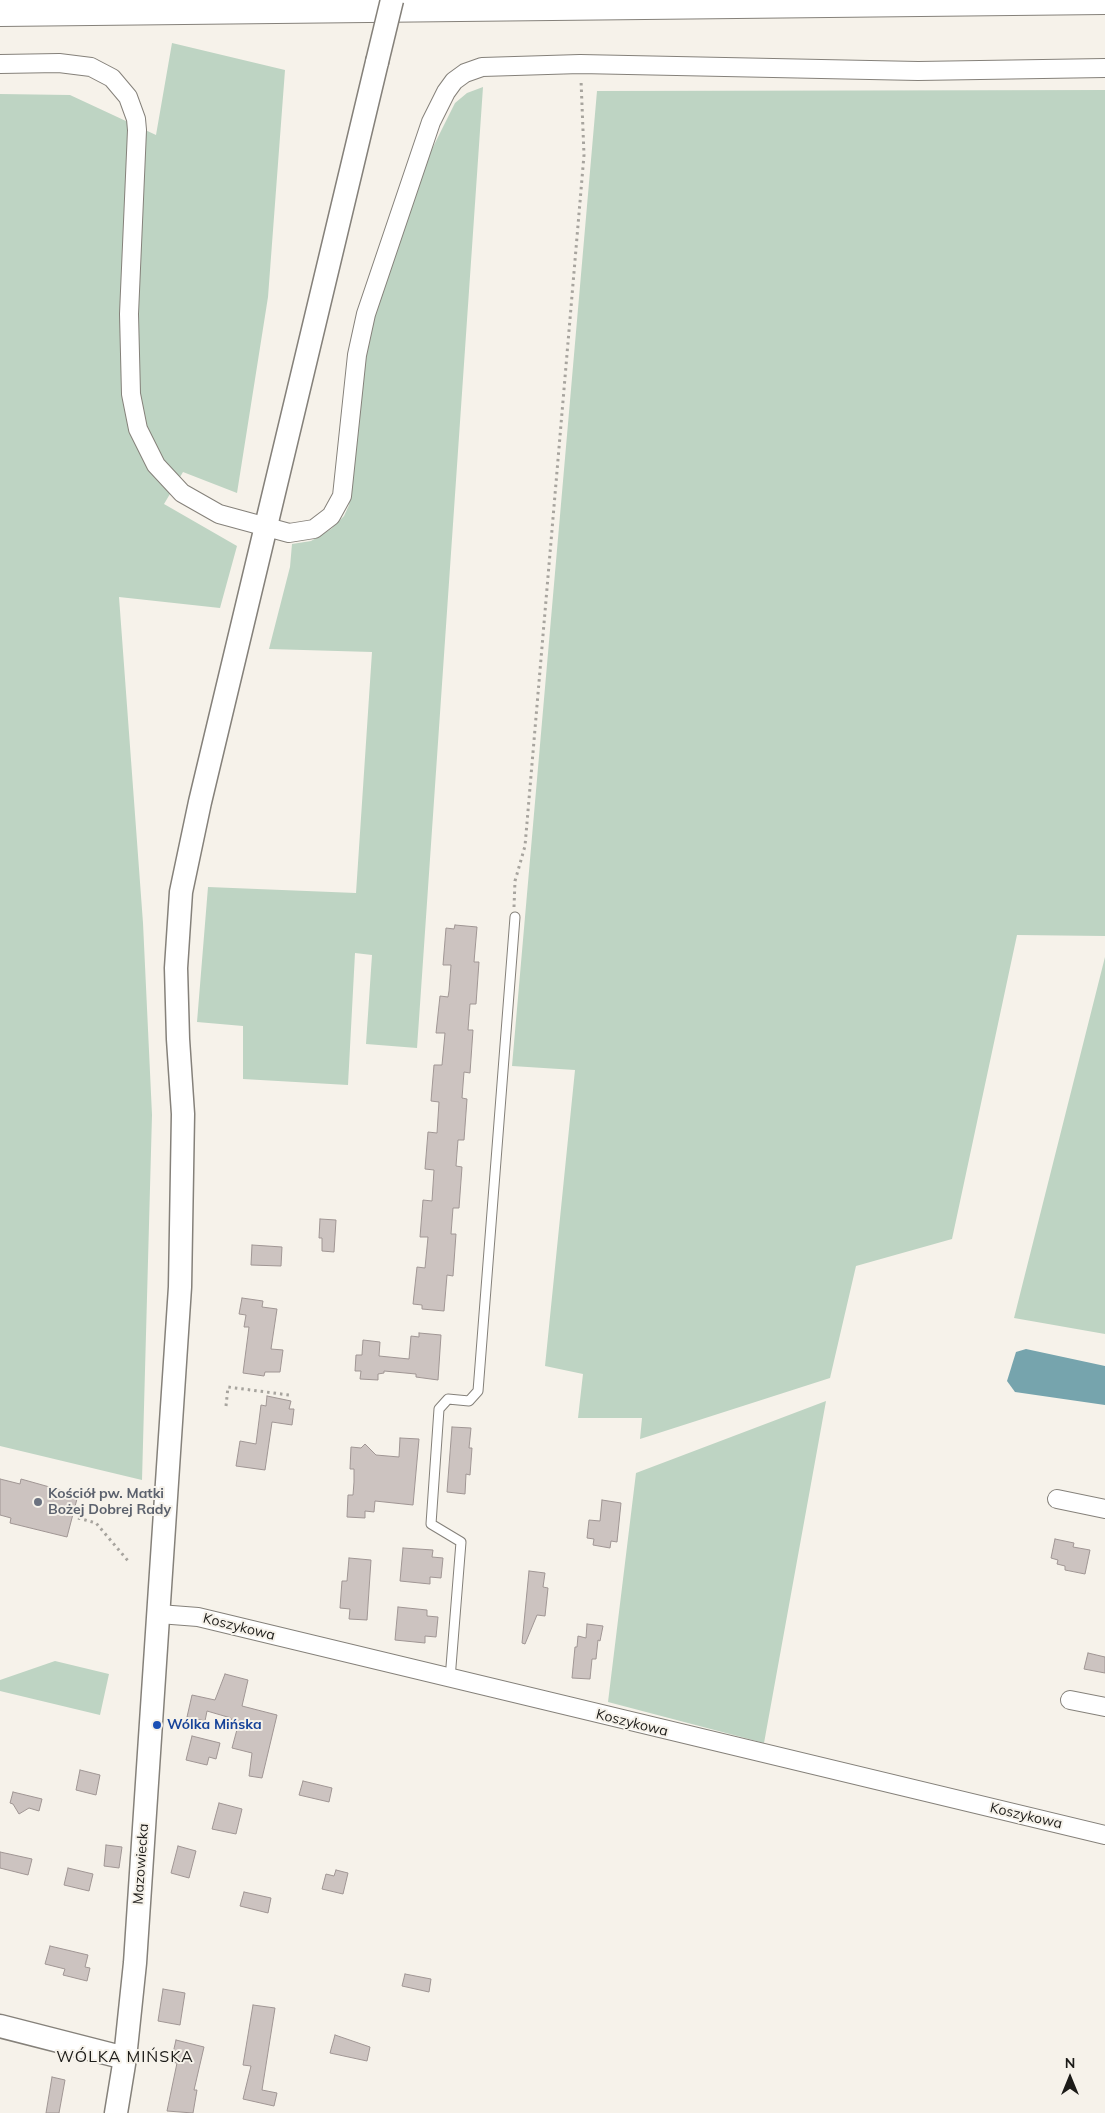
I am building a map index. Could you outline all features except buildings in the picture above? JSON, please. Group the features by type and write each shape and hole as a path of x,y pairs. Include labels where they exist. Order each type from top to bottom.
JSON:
{"highway":[{"path":"0,12 1105,0"}],"street":[{"name":"Mazowiecka","path":"116,2113 125,2058 135,1964 180,1287 183,1114 176,1002 178,921 191,840 392,0"},
{"path":"0,64 59,63 91,68 112,78 128,97 136,119 129,314 130,394 138,430 156,465 182,492 219,514 289,533 314,529 332,516 342,496 357,355 364,323 431,122 446,92 454,81 465,73 482,67 580,64 918,71 1105,68"},
{"path":"1057,1499 1105,1509"},
{"name":"Koszykowa","path":"159,1614 198,1617 1105,1835"},
{"path":"1070,1700 1105,1707"},
{"path":"0,2026 125,2058"}],"lane":[{"path":"450,1679 461,1542 431,1524 439,1409 448,1399 469,1401 478,1391 515,917"}],"path":[{"path":"515,917 513,900 515,880 522,860 526,830 584,155 580,64"},
{"path":"226,1406 228,1387 289,1396"},
{"path":"78,1518 96,1523 129,1562"}],"green space":[{"path":"172,43 285,70 268,297 237,493 183,472 164,504 237,546 220,608 119,597 143,923 152,1115 142,1480 0,1446 0,94 70,95 156,135"},
{"path":"483,87 417,1048 366,1044 372,955 355,953 348,1085 243,1079 243,1026 197,1022 208,887 356,893 372,652 269,649 290,567 292,544 311,541 331,529 344,516 349,505 368,328 415,183 455,103 467,93"},
{"path":"1105,90 1105,936 1017,935 952,1239 856,1266 830,1378 640,1439 642,1418 578,1418 583,1374 545,1366 575,1070 512,1066 597,91"},
{"path":"1105,957 1105,1334 1014,1318"},
{"path":"826,1401 764,1743 608,1702 636,1473"},
{"path":"55,1661 109,1674 100,1715 0,1691 0,1680"}],"water":[{"path":"1026,1349 1105,1366 1105,1405 1015,1392 1007,1381 1016,1352"}],"place":[{"name":"Kościół pw. Matki Bożej Dobrej Rady","path":"38,1502"},
{"name":"Wólka Mińska","path":"157,1725"}],"district":[{"name":"WÓLKA MIŃSKA","path":"125,2057"}]}
